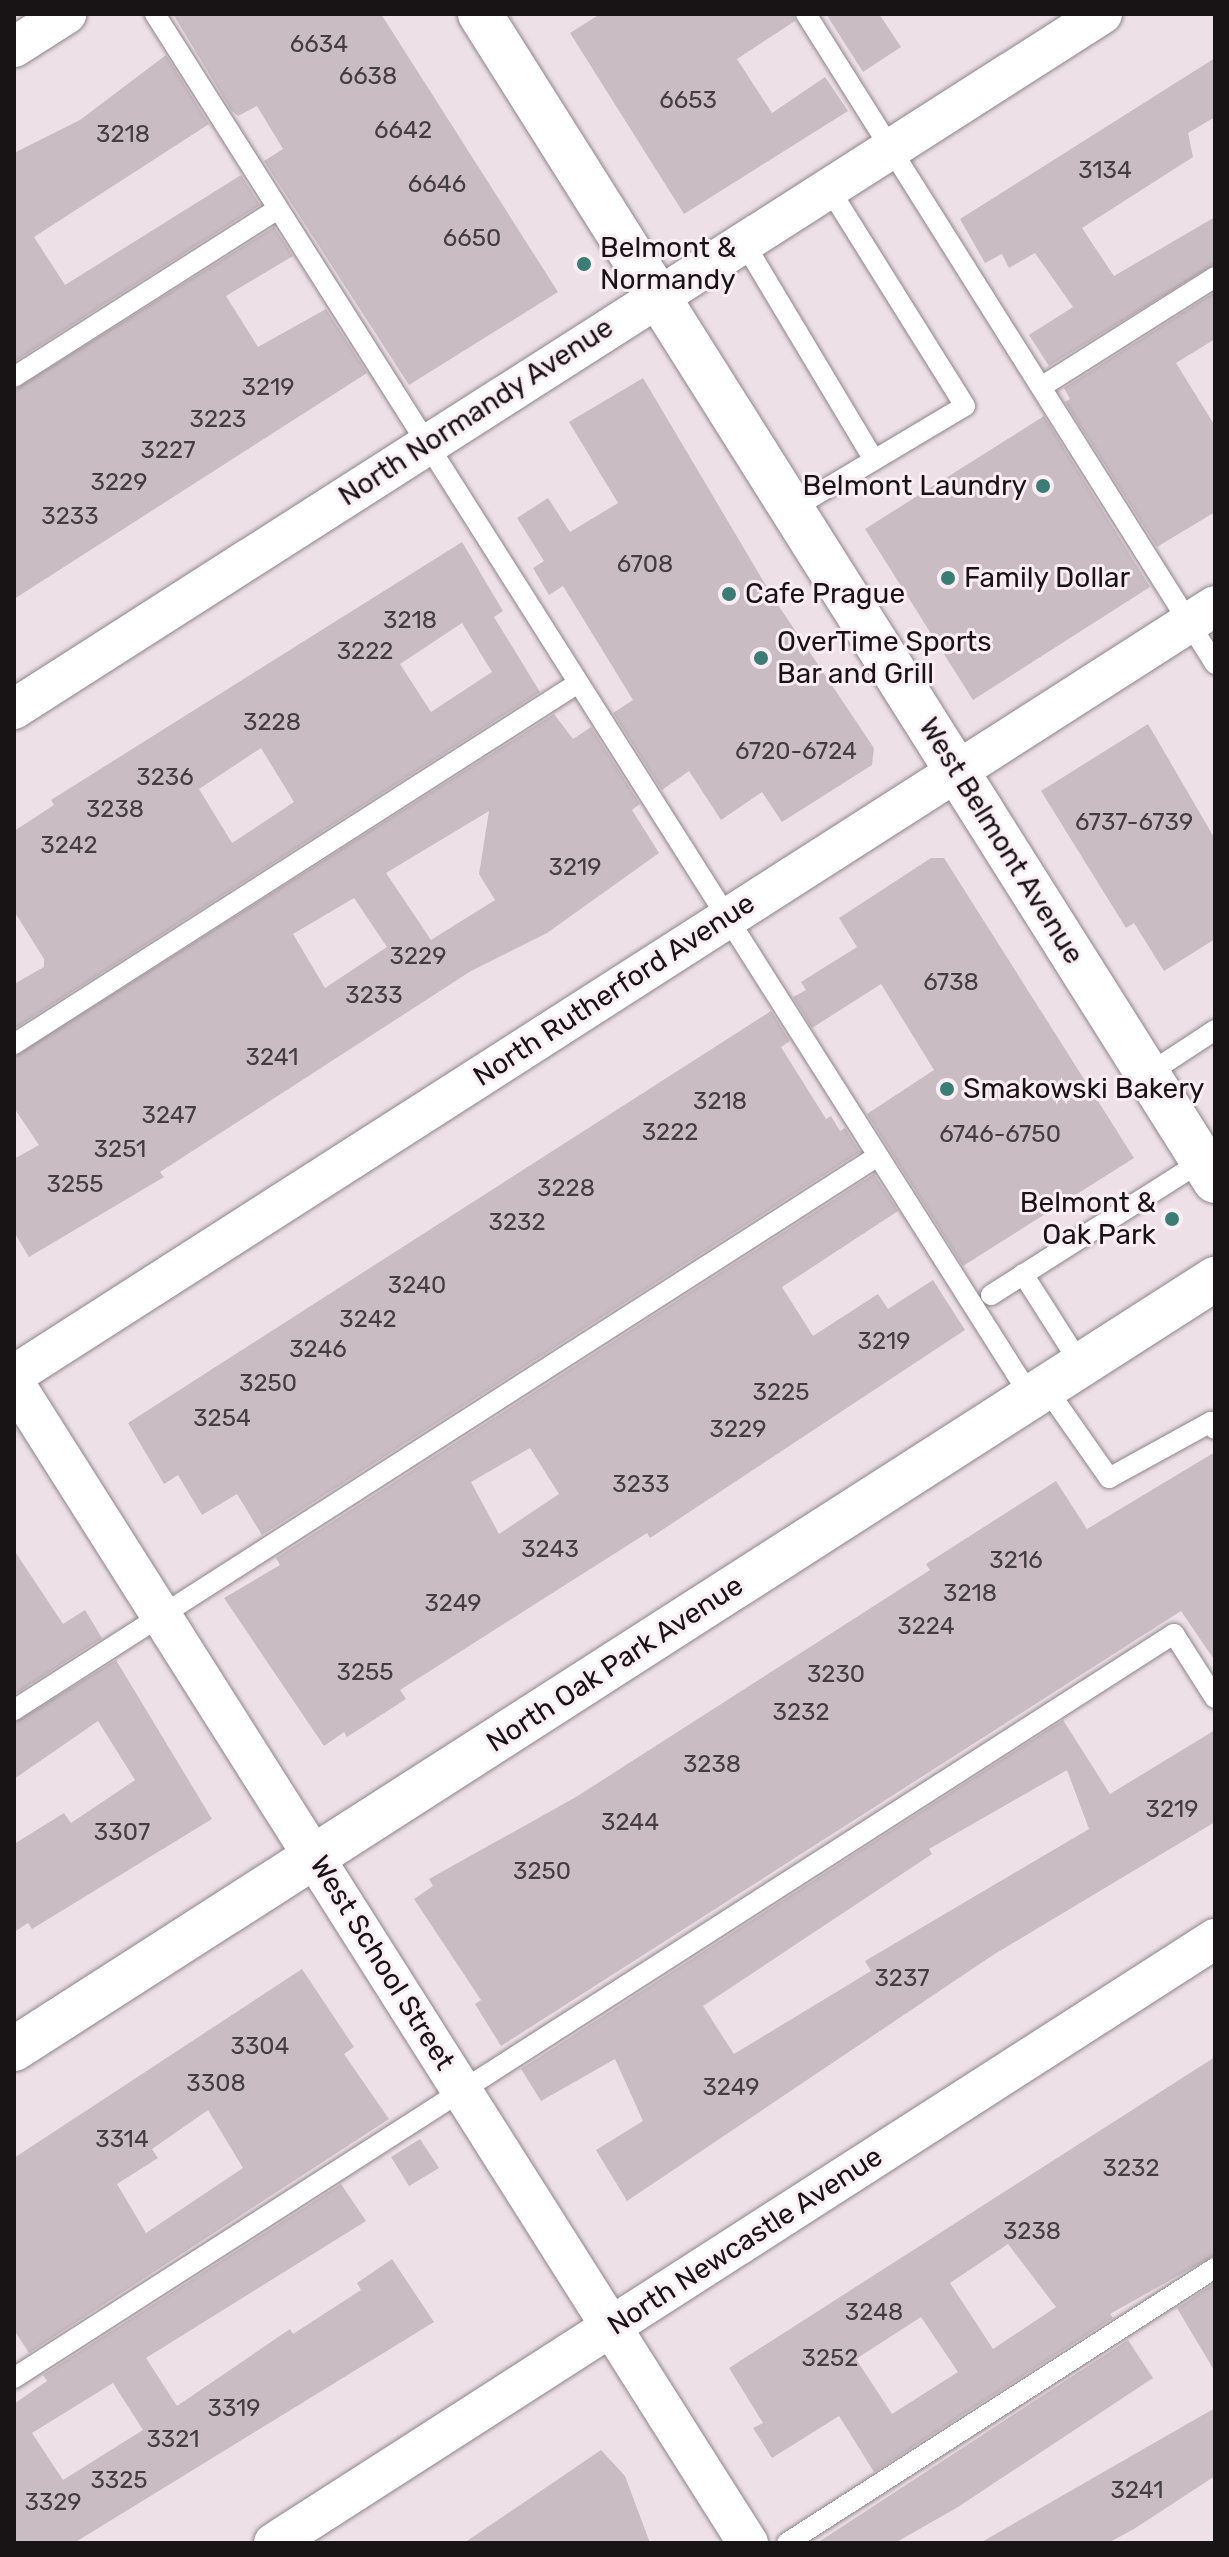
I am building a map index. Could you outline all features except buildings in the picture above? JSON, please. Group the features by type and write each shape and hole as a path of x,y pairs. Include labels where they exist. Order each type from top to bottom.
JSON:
{"main road":[{"name":"West Belmont Avenue","path":"480,14 1148,1074 1211,1165"},
{"name":"North Oak Park Avenue","path":"14,2049 1215,1279"}],"street":[{"path":"14,47 66,14"},
{"name":"North Normandy Avenue","path":"14,709 657,295 1102,14"},
{"name":"North Rutherford Avenue","path":"14,1375 1202,614"},
{"name":"West School Street","path":"14,1383 748,2543"},
{"name":"North Newcastle Avenue","path":"274,2543 1215,1939"}],"lane":[{"path":"155,14 878,1156 1053,1383 1109,1478 1214,1424"},
{"path":"806,14 1041,387 1202,614 1215,664"},
{"path":"792,509 965,406 828,187"},
{"path":"14,377 278,209"},
{"path":"743,241 874,460"},
{"path":"1041,387 1215,277"},
{"path":"14,1044 578,683"},
{"path":"1148,1074 1215,1030"},
{"path":"14,1710 878,1156"},
{"path":"991,1295 1211,1165"},
{"path":"1023,1274 1053,1383"},
{"path":"14,2378 1174,1634 1215,1698"},
{"path":"787,2543 1215,2268"}],"place":[{"name":"Belmont & Normandy","path":"584,264"},
{"name":"Belmont Laundry","path":"1043,486"},
{"name":"Family Dollar","path":"948,578"},
{"name":"Cafe Prague","path":"729,594"},
{"name":"OverTime Sports Bar and Grill","path":"761,658"},
{"name":"Smakowski Bakery","path":"947,1089"},
{"name":"Belmont & Oak Park","path":"1172,1219"}]}
